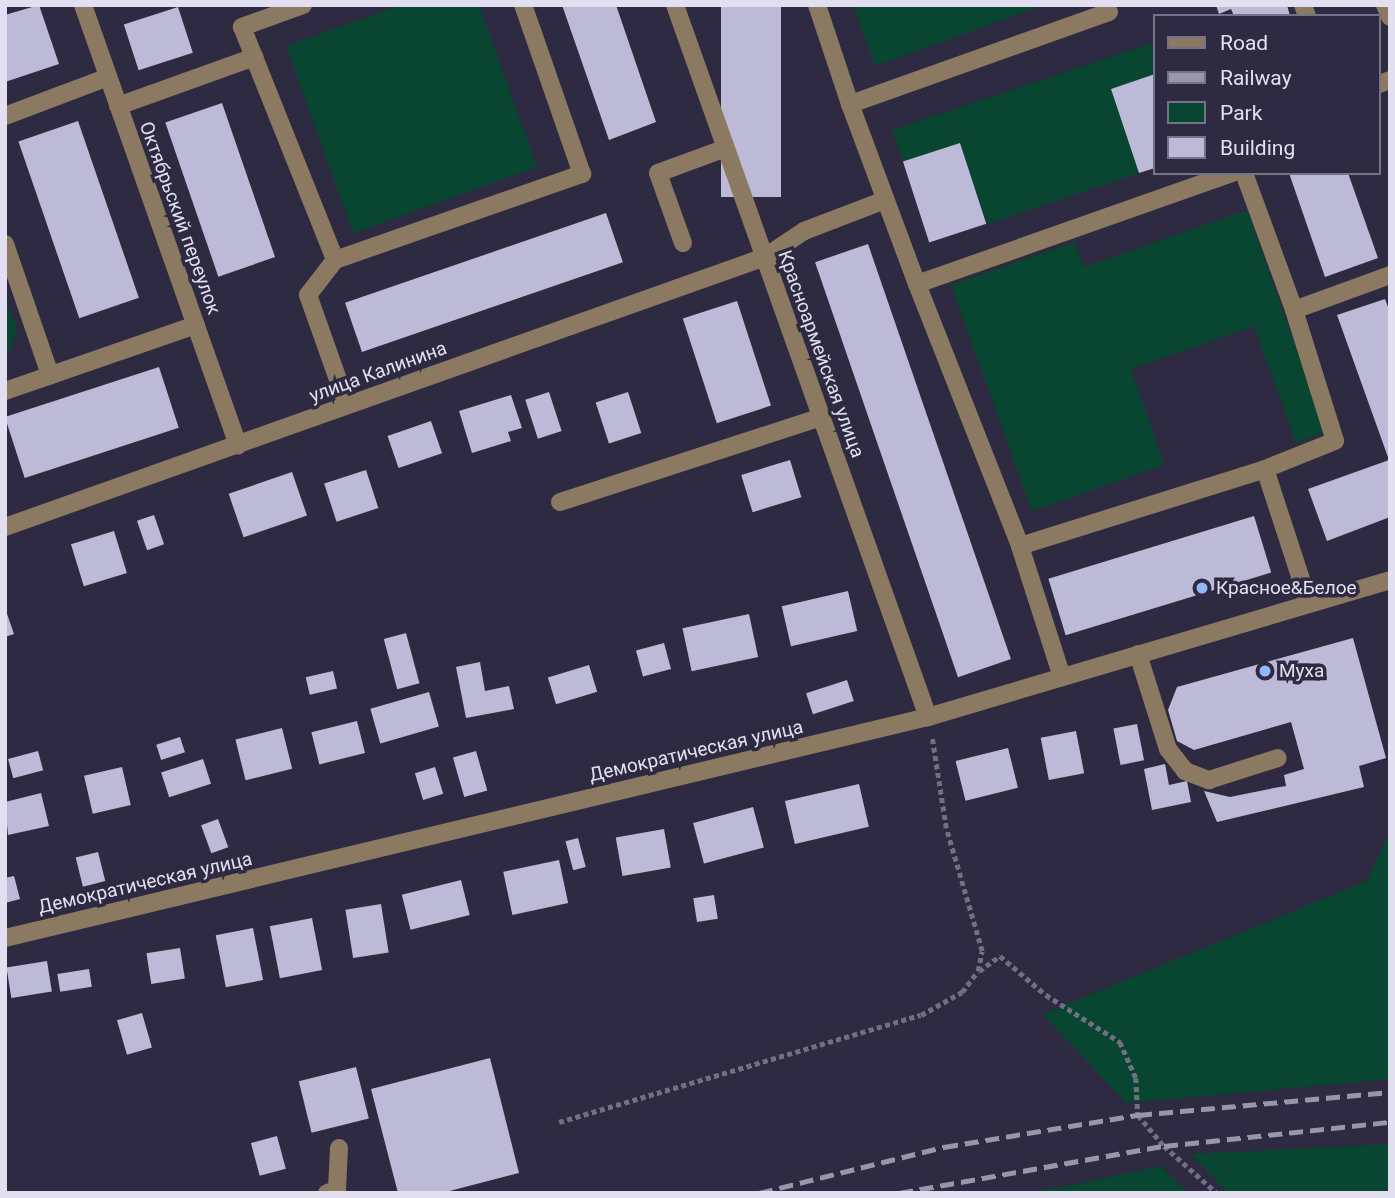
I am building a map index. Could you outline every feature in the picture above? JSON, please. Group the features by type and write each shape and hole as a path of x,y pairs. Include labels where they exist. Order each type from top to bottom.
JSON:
{"street":[{"name":"Октябрьский переулок","path":"83,5 238,446"},
{"path":"303,5 242,27 335,260"},
{"path":"347,405 308,295 335,260 582,174 523,5"},
{"name":"Красноармейская улица","path":"676,5 928,717"},
{"path":"817,5 885,200 1020,546 1062,677"},
{"path":"1385,5 1390,17"},
{"path":"850,104 1109,12"},
{"path":"118,106 254,57"},
{"path":"5,116 108,77"},
{"path":"683,243 658,173 726,148"},
{"path":"917,284 1226,175"},
{"path":"1020,546 1265,469 1335,441 1294,310 1245,175"},
{"name":"улица Калинина","path":"5,527 765,257 804,231 885,200"},
{"path":"5,244 50,375"},
{"path":"1294,310 1390,275"},
{"path":"5,391 196,325"},
{"path":"560,502 822,417"},
{"path":"1265,469 1308,604"},
{"name":"Демократическая улица","path":"5,938 928,717 1390,580"},
{"path":"1138,654 1168,749 1185,771 1209,780 1278,758"},
{"path":"327,1193 337,1190 339,1148"}],"path":[{"path":"928,717 946,828 982,951 978,971"},
{"path":"559,1122 921,1015 962,992 978,971 1000,956 1046,995 1120,1042 1136,1078 1138,1115 1164,1146 1217,1193"}],"green space":[{"path":"400,5 479,5 537,167 353,233 286,46"},
{"path":"853,5 1044,5 875,66"},
{"path":"1154,42 1154,74 1111,89 1139,173 987,224 960,144 903,162 892,130"},
{"path":"1247,210 1326,432 1296,443 1254,326 1131,369 1164,465 1032,511 951,285 1074,242 1084,267"},
{"path":"5,297 17,328 11,350 5,352"},
{"path":"1386,839 1390,840 1390,1079 1126,1103 1043,1014 1367,881"},
{"path":"1390,1144 1390,1193 1228,1193 1191,1154"},
{"path":"1160,1166 1189,1193 1024,1193 1078,1184"}],"building":[{"path":"39,5 59,64 5,82 5,15"},
{"path":"562,5 616,5 656,122 609,140"},
{"path":"721,5 781,5 781,197 721,197"},
{"path":"1216,5 1287,5 1289,14 1233,14 1231,9 1219,14"},
{"path":"178,7 193,53 139,70 124,25"},
{"path":"1154,74 1154,168 1139,173 1111,89"},
{"path":"222,103 275,257 218,277 165,123"},
{"path":"78,121 139,298 79,318 18,142"},
{"path":"960,143 986,224 929,242 903,162"},
{"path":"1290,175 1349,175 1378,258 1325,277"},
{"path":"606,213 623,262 362,352 345,303"},
{"path":"868,244 1011,659 958,677 815,262"},
{"path":"1385,299 1390,312 1390,517 1327,541 1308,489 1389,460 1337,315"},
{"path":"737,301 771,406 717,423 683,319"},
{"path":"159,367 179,428 25,478 5,417"},
{"path":"549,392 562,431 538,439 525,400"},
{"path":"628,392 641,433 609,443 596,403"},
{"path":"511,395 522,428 508,432 511,441 472,453 459,411"},
{"path":"431,421 442,453 399,468 388,436"},
{"path":"790,460 801,497 753,512 741,475"},
{"path":"366,470 378,508 337,522 324,484"},
{"path":"292,472 307,515 244,537 229,494"},
{"path":"154,515 164,544 147,550 137,521"},
{"path":"1254,516 1271,572 1066,635 1048,579"},
{"path":"114,531 127,573 84,586 71,544"},
{"path":"848,591 857,631 791,646 782,606"},
{"path":"5,608 14,634 5,637"},
{"path":"749,614 758,657 692,671 682,628"},
{"path":"406,633 419,683 397,689 384,639"},
{"path":"1353,638 1386,758 1359,766 1364,787 1217,822 1204,791 1230,797 1286,786 1284,775 1304,769 1291,722 1194,750 1177,741 1168,710 1177,687"},
{"path":"664,643 671,669 643,677 636,651"},
{"path":"480,662 485,691 509,686 514,709 466,718 456,667"},
{"path":"589,665 597,692 556,704 548,678"},
{"path":"333,671 337,689 310,695 306,677"},
{"path":"847,680 854,701 813,714 806,693"},
{"path":"429,692 439,727 380,743 370,709"},
{"path":"357,721 365,753 319,764 311,732"},
{"path":"1137,724 1144,760 1121,765 1113,729"},
{"path":"282,728 292,769 246,780 235,740"},
{"path":"1076,731 1084,773 1049,780 1041,738"},
{"path":"180,737 185,752 161,760 156,745"},
{"path":"1008,748 1018,788 966,801 956,761"},
{"path":"38,751 43,770 13,778 8,759"},
{"path":"476,751 487,790 464,797 453,758"},
{"path":"203,759 211,784 169,797 161,773"},
{"path":"1165,764 1169,785 1187,781 1191,802 1152,810 1144,769"},
{"path":"122,767 131,805 93,814 84,776"},
{"path":"435,767 443,794 423,800 415,773"},
{"path":"859,784 869,827 795,844 785,801"},
{"path":"41,793 49,826 8,835 5,802"},
{"path":"753,807 764,848 704,864 693,823"},
{"path":"218,819 228,847 211,853 201,825"},
{"path":"664,829 671,867 623,876 616,838"},
{"path":"578,838 586,867 573,870 565,841"},
{"path":"98,852 105,881 83,887 76,858"},
{"path":"559,860 568,903 512,915 503,872"},
{"path":"14,876 20,899 5,903 5,878"},
{"path":"461,880 470,915 411,930 402,895"},
{"path":"714,895 718,919 697,922 693,898"},
{"path":"381,904 389,952 353,958 345,910"},
{"path":"312,918 322,970 280,978 270,926"},
{"path":"253,928 263,980 226,987 216,935"},
{"path":"180,948 185,979 151,984 146,953"},
{"path":"47,961 52,992 11,998 7,967"},
{"path":"89,969 92,987 60,992 57,974"},
{"path":"142,1013 152,1048 127,1055 117,1020"},
{"path":"490,1058 519,1173 442,1193 398,1193 371,1089"},
{"path":"356,1067 369,1118 312,1133 299,1081"},
{"path":"277,1136 286,1169 260,1176 251,1143"}],"railway":[{"path":"759,1193 944,1147 1138,1115 1390,1092"},
{"path":"899,1193 1164,1146 1390,1122"}],"place":[{"name":"Красное&Белое","path":"1202,588"},
{"name":"Муха","path":"1265,671"}]}
